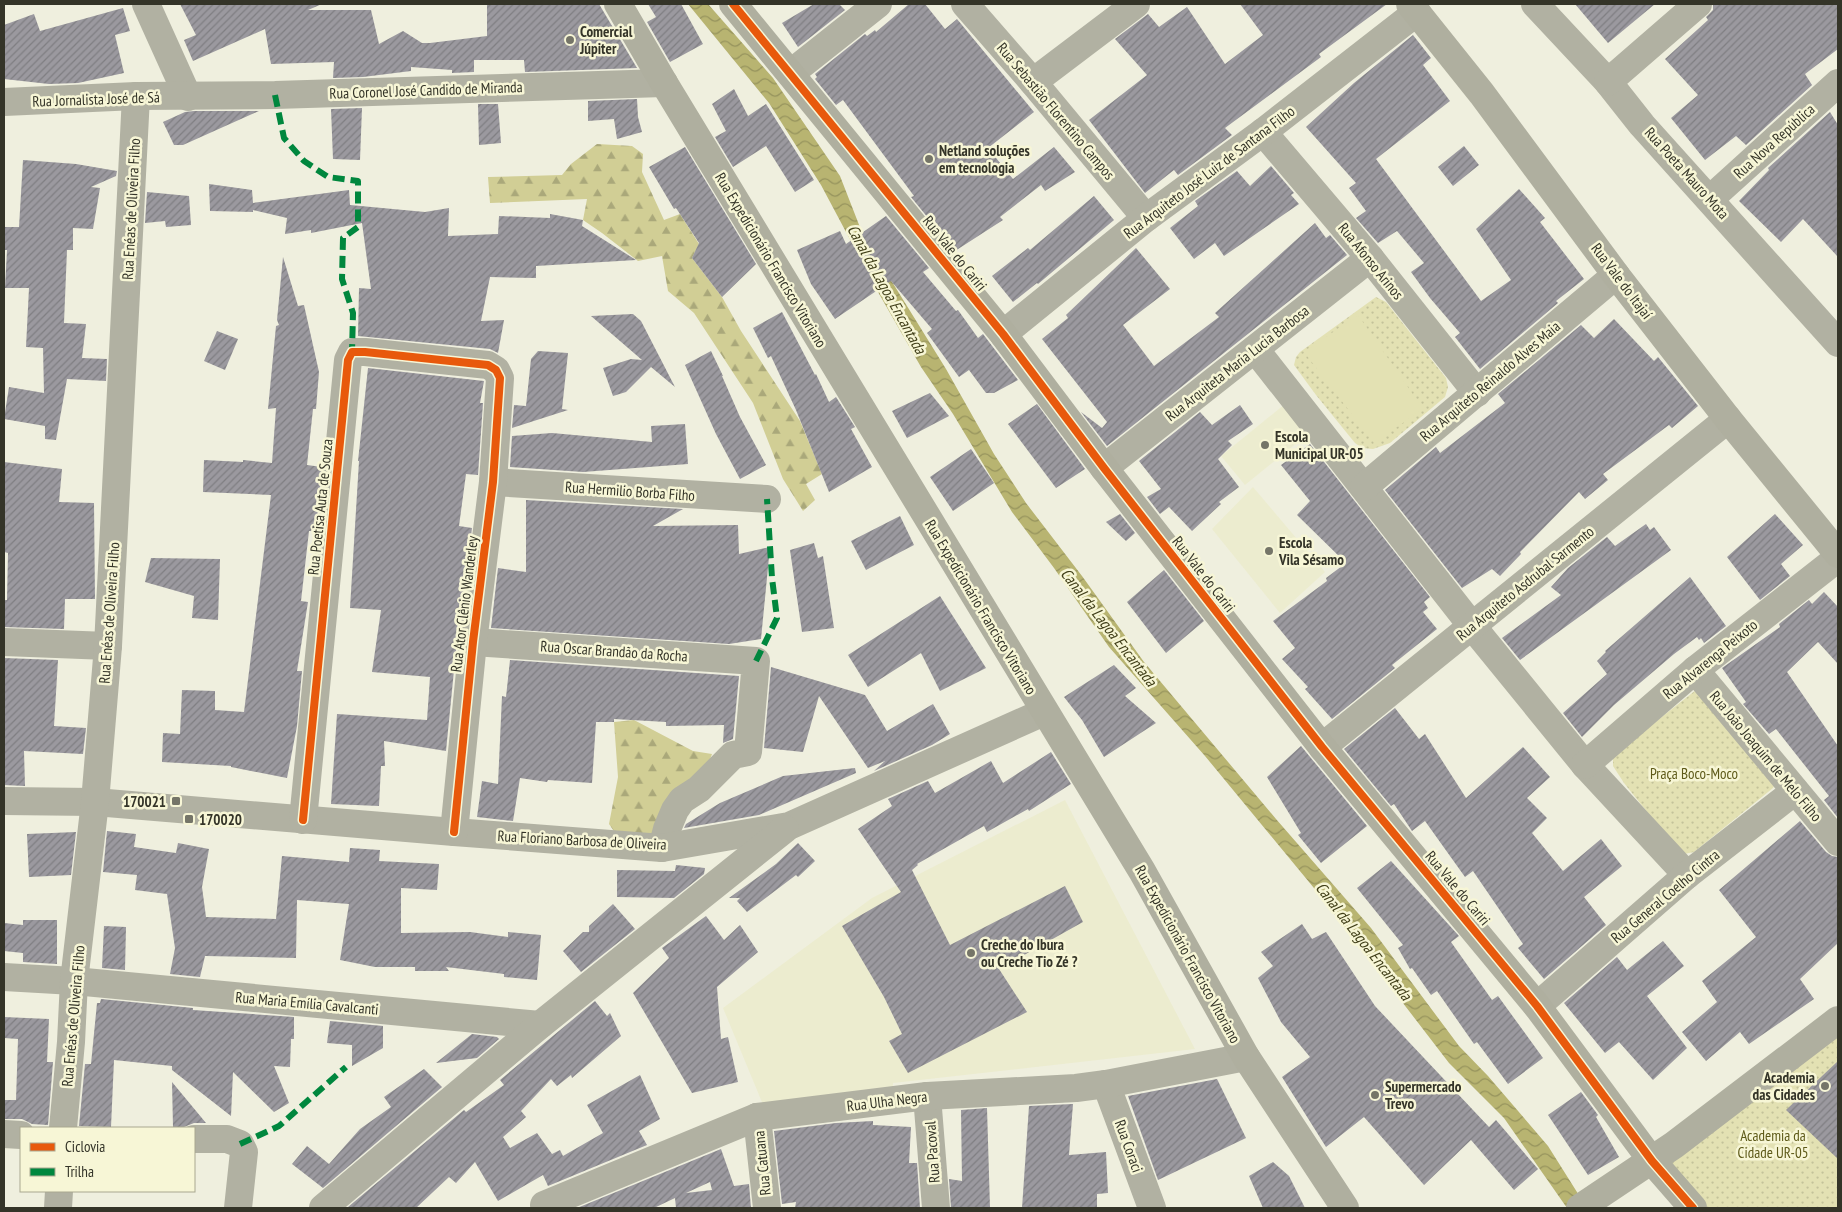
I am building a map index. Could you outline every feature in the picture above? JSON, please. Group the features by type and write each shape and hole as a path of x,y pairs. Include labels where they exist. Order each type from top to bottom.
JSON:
{"main road":[{"name":"Rua Expedicionário Francisco Vitoriano","path":"618,4 1044,712 1142,871 1246,1057 1339,1200 1355,1208"},
{"name":"Rua Vale do Cariri","path":"733,4 1003,334 1104,468 1322,747 1537,1006 1652,1161 1693,1208"},
{"name":"Rua Vale do Itajaí","path":"1414,8 1482,94 1616,275 1728,419 1838,554"},
{"path":"1583,1206 1652,1161 1838,1020"}],"street":[{"path":"146,4 188,97"},
{"path":"791,73 878,4"},
{"name":"Rua Sebastião Florentino Campos","path":"965,4 1033,82 1146,218"},
{"path":"1033,82 1136,4"},
{"name":"Rua Poeta Mauro Mota","path":"1535,4 1608,82 1642,125 1838,343"},
{"path":"1608,82 1698,4"},
{"name":"Rua Arquiteto José Luiz de Santana Filho","path":"1003,334 1146,218 1263,132 1414,8"},
{"name":"Rua Coronel José Candido de Miranda","path":"188,97 664,83"},
{"name":"Rua Nova República","path":"1710,199 1838,83"},
{"name":"Rua Jornalista José de Sá","path":"4,102 136,96 188,97"},
{"name":"Rua Enéas de Oliveira Filho","path":"64,1127 74,981 95,802 108,646 136,96"},
{"name":"Rua Afonso Arinos","path":"1263,132 1370,258 1476,393"},
{"name":"Rua Arquiteta Maria Lucia Barbosa","path":"1104,468 1370,258"},
{"name":"Rua Arquiteto Reinaldo Alves Maia","path":"1364,487 1616,275"},
{"path":"1255,349 1472,626 1586,765 1687,875"},
{"name":"Rua Poetisa Auta de Souza","path":"303,820 348,360 352,352 358,351 488,365 496,370 500,378"},
{"name":"Rua Ator Clênio Wanderley","path":"454,832 473,642 493,482 500,378"},
{"name":"Rua Arquiteto Asdrubal Sarmento","path":"1322,747 1728,419"},
{"name":"Rua Hermilio Borba Filho","path":"493,482 767,499"},
{"name":"Rua Alvarenga Peixoto","path":"1586,765 1695,670 1838,558"},
{"path":"4,642 108,646"},
{"name":"Rua Oscar Brandão da Rocha","path":"473,642 756,661 748,752 733,755 698,789 682,800 675,810 667,829 662,848"},
{"name":"Rua João Joaquim de Melo Filho","path":"1695,670 1838,842"},
{"name":"Rua Floriano Barbosa de Oliveira","path":"4,802 95,802 662,848 789,826 1044,712"},
{"name":"Rua General Coelho Cintra","path":"1537,1006 1687,875 1795,791"},
{"path":"323,1208 540,1025 789,826"},
{"name":"Rua Maria Emília Cavalcanti","path":"4,977 74,981 540,1025"},
{"name":"Rua Ulha Negra","path":"544,1205 756,1117 927,1096 1076,1088 1246,1057"},
{"name":"Rua Coraci","path":"1106,1084 1152,1208"},
{"name":"Rua Pacoval","path":"927,1096 936,1208"},
{"name":"Rua Catuana","path":"756,1117 766,1208"},
{"path":"4,1134 20,1135"},
{"path":"195,1139 226,1140 240,1144 244,1152 238,1208"},
{"path":"58,1208 59,1192"}],"shaded area":[{"name":"Escola Municipal UR-05","path":"1285,404 1309,433 1245,485 1221,456"},
{"name":"Escola Vila Sésamo","path":"1253,487 1325,572 1280,613 1212,529"},
{"name":"Creche do Ibura ou Creche Tio Zé ?","path":"1065,800 1195,1049 893,1083 892,1099 769,1119 723,1008 872,898"}],"green space":[{"path":"597,144 632,146 643,154 642,172 664,220 680,214 699,244 692,258 722,297 741,331 800,421 822,474 806,484 815,500 803,511 783,479 753,403 694,313 668,291 662,256 638,261 583,220 587,199 490,203 488,177 562,175 571,164"},
{"path":"1376,297 1386,302 1446,378 1448,387 1445,397 1390,443 1373,449 1362,448 1355,443 1294,365 1296,357 1300,352"},
{"path":"1358,315 1423,409 1374,443 1304,352"},
{"name":"Praça Boco-Moco","path":"1696,690 1775,784 1773,788 1694,852 1684,854 1676,848 1624,783 1613,766 1613,758 1616,753"},
{"path":"634,720 693,751 712,754 708,765 656,839 618,837 609,824 618,777 614,722"},
{"name":"Academia da Cidade UR-05","path":"1838,1013 1838,1208 1692,1208 1645,1159"}],"water":[{"name":"Canal da Lagoa Encantada","path":"688,4 708,4 773,78 840,176 863,235 946,369 994,454 1026,503 1144,662 1276,819 1371,928 1459,1046 1488,1076 1548,1146 1587,1208 1567,1208 1504,1118 1449,1063 1323,899 1205,756 1109,647 1012,512 953,414 921,367 878,292 821,185 769,103"}],"building":[{"path":"180,4 322,4 308,10 371,10 379,44 403,31 422,43 487,36 487,4 599,4 637,68 525,72 524,60 474,60 474,72 452,73 452,70 411,67 411,71 363,77 333,78 334,62 271,64 265,29 193,61 184,40 196,35"},
{"path":"648,4 681,4 703,44 670,62 647,22 656,17"},
{"path":"814,4 839,4 845,10 798,47 782,23"},
{"path":"909,4 925,4 945,29 957,19 1034,112 988,148 1013,179 1054,147 1075,172 1045,191 1041,185 1000,217 1003,220 955,251 911,197 914,196 843,100 836,105 815,79 817,77 815,74 865,34 867,36 875,30 876,32"},
{"path":"1240,4 1387,4 1319,54 1321,57 1225,128 1232,135 1178,175 1174,170 1145,193 1089,120 1147,75 1115,39 1148,14 1159,27 1187,7 1225,64 1263,35"},
{"path":"1575,4 1655,4 1608,43"},
{"path":"1713,4 1838,4 1838,49 1805,74 1812,85 1746,145 1736,136 1705,160 1671,118 1698,95 1665,59 1708,20 1706,17 1713,10"},
{"path":"123,8 130,31 115,35 124,73 78,83 49,84 4,79 4,25 34,14 40,31"},
{"path":"1413,35 1431,58 1423,65 1450,101 1376,159 1481,301 1511,280 1476,229 1519,189 1545,218 1540,222 1584,279 1556,301 1558,303 1480,369 1455,337 1460,333 1411,272 1424,263 1397,231 1378,243 1356,218 1366,211 1349,188 1356,183 1306,127 1354,83"},
{"path":"734,89 748,116 766,104 814,180 795,192 766,146 733,167 715,137 726,131 712,104"},
{"path":"637,99 638,117 642,132 617,139 614,119 588,121 588,101"},
{"path":"478,104 498,104 501,143 479,145"},
{"path":"362,108 360,160 333,159 331,109"},
{"path":"259,111 183,145 174,145 163,122 185,112"},
{"path":"1830,112 1838,125 1838,257 1803,219 1781,242 1739,201 1769,170 1768,168"},
{"path":"1464,146 1479,165 1453,186 1438,167"},
{"path":"685,147 756,264 722,297 692,258 699,243 676,208 674,209 649,167"},
{"path":"23,160 76,164 117,171 116,176 91,187 100,188 93,229 73,228 73,250 67,250 64,323 86,324 82,358 107,359 106,381 67,379 56,440 45,439 45,426 4,419 9,387 44,393 43,348 26,347 29,288 5,288 7,250 4,250 4,227 19,227"},
{"path":"1271,166 1294,193 1291,195 1299,204 1224,256 1215,243 1194,259 1170,228 1198,206 1195,201 1237,171 1250,186"},
{"path":"209,184 252,190 253,203 349,190 350,205 425,212 449,208 448,236 498,234 499,216 550,218 550,214 583,220 582,226 636,260 536,266 536,278 490,277 481,321 504,320 498,353 490,349 358,336 359,288 371,289 362,223 311,233 311,230 285,234 287,218 253,210 253,212 210,211"},
{"path":"147,192 189,196 191,225 166,227 165,221 145,223"},
{"path":"1094,196 1114,220 1038,284 1013,302 992,276 1028,248 1030,250"},
{"path":"886,216 929,268 923,272 956,311 958,310 978,338 983,334 1018,380 994,393 986,393 969,370 959,377 927,333 932,329 891,281 835,319 811,284 797,250 840,231 846,244"},
{"path":"1315,223 1326,238 1330,235 1347,255 1107,446 1081,412 1102,428 1107,422 1042,339 1068,318 1066,315 1136,248 1170,289 1123,325 1154,366 1219,317 1215,313"},
{"path":"283,257 298,306 304,305 319,372 316,409 313,409 307,465 322,467 316,531 309,531 301,601 308,602 297,671 302,671 297,726 287,778 231,766 162,762 163,733 180,734 182,690 215,691 215,710 244,712 271,495 203,492 204,460 243,462 243,460 272,463 276,408 268,409 276,326 279,325 277,320"},
{"path":"782,312 829,402 836,397 855,427 851,429 872,467 829,492 796,410 771,356 768,358 753,328"},
{"path":"633,314 641,321 675,387 651,367 626,392 613,396 603,368 631,359 642,360 591,316"},
{"path":"1614,319 1654,361 1658,357 1698,406 1672,428 1669,425 1603,474 1608,480 1585,499 1579,492 1520,552 1521,554 1500,576 1492,569 1462,588 1385,490 1436,447 1440,453 1505,403 1498,394 1581,325 1594,338"},
{"path":"217,331 238,339 225,370 204,361"},
{"path":"538,351 568,353 562,409 568,410 512,428 514,405 526,406 531,359"},
{"path":"711,351 740,417 766,465 740,479 716,434 685,365"},
{"path":"368,368 484,381 480,403 483,403 478,475 466,474 459,526 472,528 457,640 446,751 384,741 385,766 381,766 379,806 331,804 337,714 427,720 430,677 372,672 381,610 350,608 358,461"},
{"path":"930,393 949,416 907,438 892,411"},
{"path":"1037,404 1085,469 1056,488 1008,424"},
{"path":"1240,405 1253,424 1228,441 1232,445 1218,459 1239,487 1219,502 1221,504 1192,531 1169,507 1160,514 1147,497 1161,489 1139,461 1200,412 1212,425"},
{"path":"685,424 688,464 583,472 510,467 512,436 552,433 652,442 651,426"},
{"path":"1310,444 1430,597 1424,602 1428,608 1423,612 1437,629 1392,665 1395,668 1332,719 1305,689 1308,687 1282,659 1295,648 1273,621 1327,581 1326,578 1346,563 1297,515 1310,501 1281,465"},
{"path":"971,449 994,483 953,511 930,477"},
{"path":"4,462 62,469 59,502 94,503 95,599 65,599 64,629 4,627 4,600 7,600 8,553 4,552"},
{"path":"526,500 683,509 653,526 738,525 739,554 770,547 761,639 729,644 491,628 498,568 526,572"},
{"path":"1120,514 1135,533 1126,541 1106,522"},
{"path":"1775,514 1803,545 1781,564 1790,576 1760,600 1727,557"},
{"path":"900,516 914,545 866,570 851,541"},
{"path":"1646,524 1650,530 1654,527 1671,550 1520,660 1502,638 1561,595 1551,587 1568,568 1607,537 1615,546"},
{"path":"814,543 818,558 823,556 834,628 802,632 790,550"},
{"path":"151,558 220,559 218,620 192,618 194,596 145,582"},
{"path":"1164,570 1204,621 1166,653 1127,602"},
{"path":"1690,577 1726,626 1704,643 1701,638 1699,640 1697,637 1674,654 1614,705 1582,737 1563,713 1607,674 1597,661 1605,651"},
{"path":"1824,592 1838,607 1838,664 1818,642 1787,672 1838,746 1838,818 1824,800 1829,796 1776,729 1769,734 1743,704 1746,702 1722,668 1780,627 1779,624 1809,600 1812,604"},
{"path":"940,596 986,668 940,691 921,653 868,687 848,655"},
{"path":"4,658 58,660 54,726 86,728 83,754 24,751 25,786 4,785"},
{"path":"510,660 739,676 733,739 723,743 724,725 666,726 666,722 614,719 614,722 596,722 592,783 548,780 547,782 520,778 513,821 477,817 482,781 498,784 502,696 506,697"},
{"path":"1114,665 1136,688 1125,696 1156,723 1104,757 1082,720 1064,697"},
{"path":"771,667 865,695 887,731 933,704 950,734 932,745 874,771 885,761 868,768 819,696 803,752 764,748"},
{"path":"1395,708 1419,739 1425,734 1466,798 1523,747 1550,777 1527,798 1547,818 1532,833 1563,871 1601,839 1622,866 1584,897 1606,925 1544,979 1518,948 1523,944 1473,871 1465,877 1425,821 1412,831 1394,804 1391,806 1344,749"},
{"path":"1301,746 1367,826 1321,863 1298,835 1301,833 1267,777"},
{"path":"1051,752 1071,784 1029,811 1028,809 987,832 984,826 917,864 912,870 950,945 1065,886 1083,922 999,969 1027,1012 908,1073 889,1041 902,1034 884,997 842,926 901,892 858,829 892,806 888,799 928,781 935,793 991,761 1003,783"},
{"path":"855,768 856,773 759,815 684,828 686,824 720,803 783,776"},
{"path":"1800,821 1826,852 1838,857 1838,943 1800,979 1814,999 1749,1044 1740,1032 1706,1061 1682,1032 1717,1002 1702,981 1756,937 1719,890"},
{"path":"107,831 136,834 134,847 176,853 178,843 209,849 202,887 206,917 276,919 282,856 349,862 350,848 380,850 379,861 439,864 437,890 401,888 401,933 470,932 508,937 508,932 541,935 537,980 504,977 504,974 446,967 449,971 415,971 415,967 375,967 340,960 349,904 297,900 296,958 205,956 200,977 170,974 175,948 167,894 135,890 137,875 103,872"},
{"path":"76,832 71,875 29,877 27,834"},
{"path":"798,843 815,861 798,877 796,875 747,912 737,901 740,898 729,898 776,864"},
{"path":"1391,861 1459,936 1451,942 1492,1000 1498,996 1543,1058 1508,1084 1477,1042 1474,1044 1437,991 1431,995 1412,968 1410,969 1398,948 1403,945 1357,888"},
{"path":"676,865 705,868 704,874 674,898 617,897 617,870 675,871"},
{"path":"613,904 635,929 581,972 563,951 583,932 589,932 589,926"},
{"path":"706,916 724,940 740,925 758,952 717,987 721,1039 728,1037 738,1082 692,1093 633,993 669,958 662,948"},
{"path":"23,920 57,920 57,964 23,962 23,953 4,951 4,923 23,925"},
{"path":"1302,924 1312,939 1326,932 1375,1006 1489,1127 1496,1120 1538,1169 1514,1190 1471,1140 1424,1185 1364,1117 1326,1147 1282,1077 1310,1057 1281,1022 1258,978 1273,966 1261,952"},
{"path":"104,926 126,927 125,970 102,968"},
{"path":"1663,941 1684,966 1647,996 1687,1048 1653,1080 1619,1042 1605,1053 1564,1003 1617,957 1627,970"},
{"path":"101,999 193,1008 193,1010 294,1017 294,1039 291,1039 290,1067 274,1066 289,1103 274,1112 233,1072 231,1116 172,1070 172,1066 114,1060 111,1127 79,1126 85,1064 91,1064 97,1003 100,1003"},
{"path":"595,1001 607,1016 610,1013 621,1036 572,1078 571,1075 557,1086 551,1079 521,1111 526,1117 503,1137 510,1148 537,1133 552,1154 560,1150 563,1156 603,1133 587,1105 640,1075 660,1119 639,1131 647,1145 548,1186 543,1175 498,1201 475,1162 456,1183 449,1177 416,1208 348,1207 464,1110 466,1112 504,1085 500,1080"},
{"path":"4,1017 49,1019 47,1062 53,1062 48,1125 32,1124 22,1119 4,1119 4,1100 16,1100 18,1039 4,1038"},
{"path":"330,1021 383,1026 383,1048 352,1066 352,1045 327,1043"},
{"path":"472,1034 497,1037 499,1039 477,1058 436,1063"},
{"name":"Academia das Cidades","path":"1838,1061 1838,1159 1786,1110"},
{"path":"424,1069 442,1087 323,1188 292,1164 307,1146 329,1164 360,1129 391,1107 384,1097"},
{"path":"1217,1079 1246,1138 1158,1180 1128,1096"},
{"path":"172,1082 206,1123 173,1127"},
{"path":"1581,1092 1598,1115 1596,1117 1619,1157 1588,1175 1548,1115"},
{"path":"1073,1104 1069,1155 1106,1152 1108,1193 1097,1194 1097,1208 1022,1208 1029,1106"},
{"path":"987,1108 990,1208 951,1208 949,1179 962,1181 961,1110"},
{"path":"873,1121 873,1125 911,1127 909,1163 917,1163 920,1208 795,1208 796,1202 782,1204 774,1131 836,1123"},
{"path":"721,1149 734,1186 749,1184 751,1208 676,1208 675,1198 654,1208 577,1208","holes":["710,1182 712,1190 686,1193"]},
{"path":"1273,1162 1289,1176 1305,1208 1263,1208 1249,1176"}],"marked path":[{"path":"275,95 284,138 304,161 328,177 358,181 358,227 343,238 342,279 353,313 352,352"},
{"path":"756,661 777,618 772,578 767,499"},
{"path":"240,1144 279,1126 346,1067"}],"cycle path":[{"path":"733,4 1003,334 1104,468 1322,747 1537,1006 1652,1161 1693,1208"},
{"path":"303,820 348,360 352,352 365,352 488,365 496,370 500,378 493,482 473,642 454,832"}],"place":[{"name":"Comercial Júpiter","path":"570,40"},
{"name":"Netland soluções em tecnologia","path":"929,159"},
{"name":"Escola Municipal UR-05","path":"1265,445"},
{"name":"Escola Vila Sésamo","path":"1269,551"},
{"name":"170021","path":"176,801"},
{"name":"170020","path":"189,819"},
{"name":"Creche do Ibura ou Creche Tio Zé ?","path":"971,953"},
{"name":"Academia das Cidades","path":"1825,1086"},
{"name":"Supermercado Trevo","path":"1375,1095"}]}
